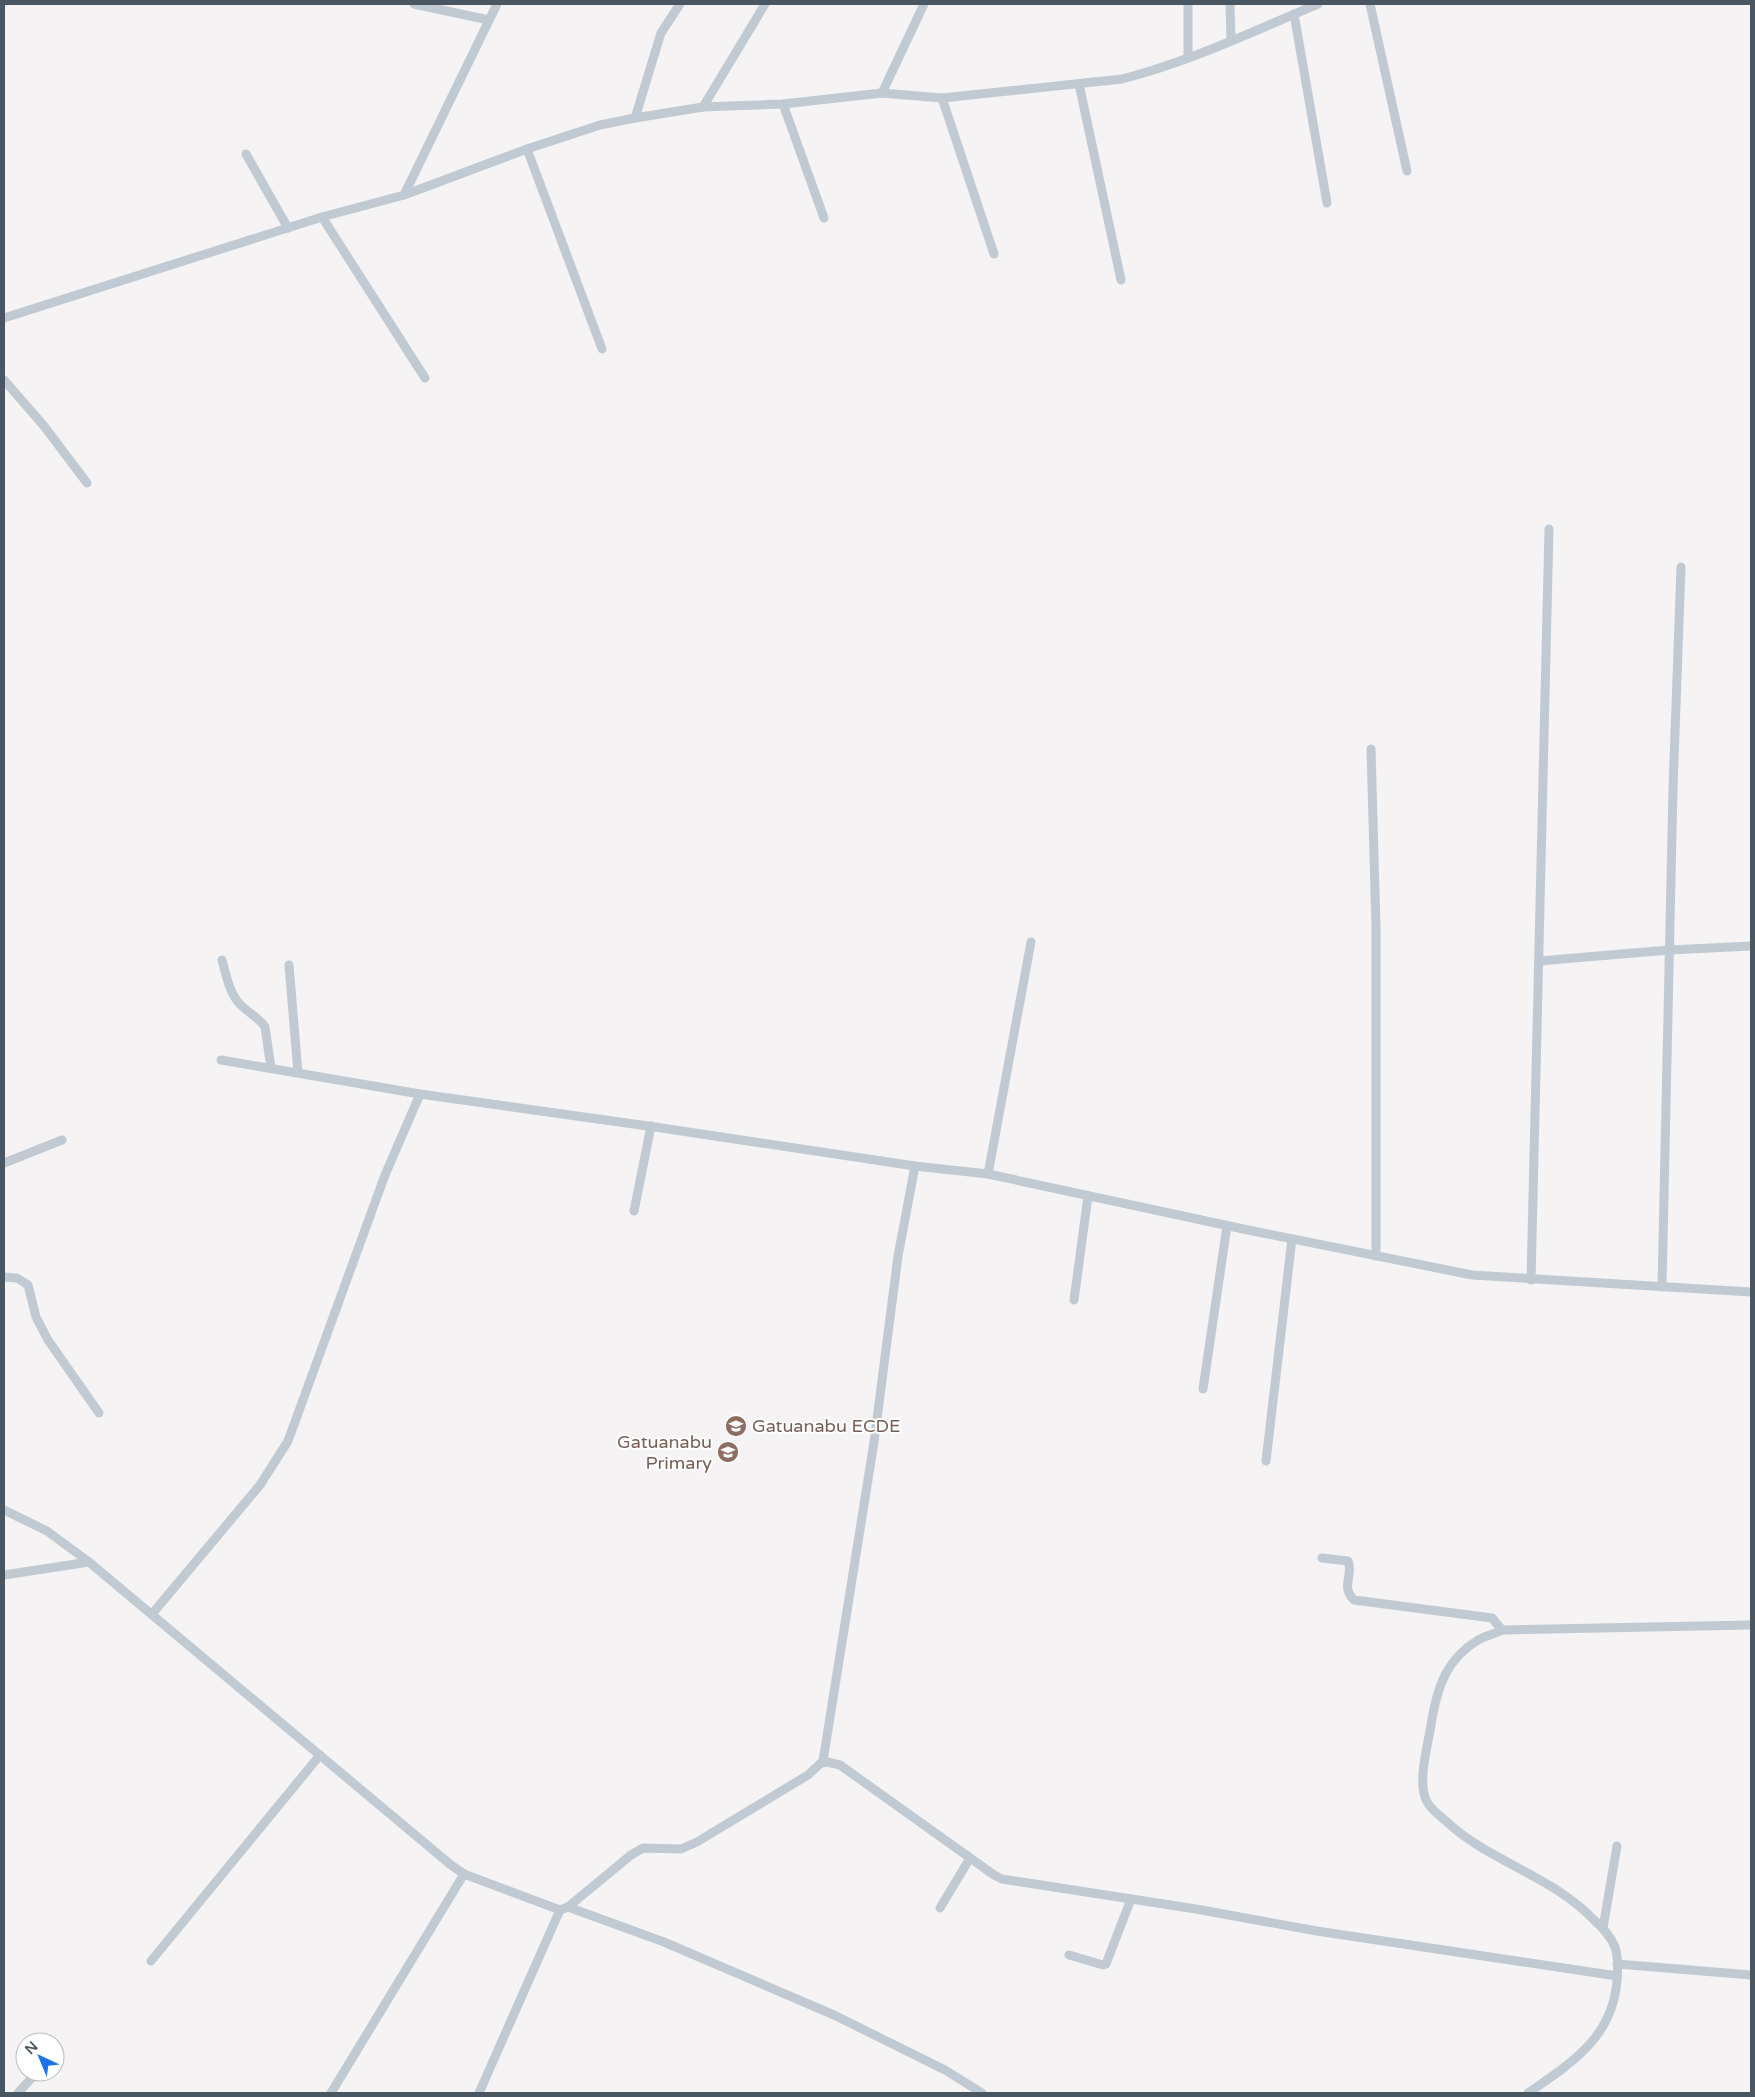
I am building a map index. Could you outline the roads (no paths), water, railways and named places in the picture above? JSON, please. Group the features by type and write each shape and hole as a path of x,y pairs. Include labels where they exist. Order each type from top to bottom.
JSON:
{"street":[{"path":"414,4 489,20"},
{"path":"404,195 497,4"},
{"path":"635,118 661,33 680,4"},
{"path":"703,107 765,4"},
{"path":"882,93 924,4"},
{"path":"1188,4 1188,58"},
{"path":"1230,4 1231,40"},
{"path":"4,318 322,217 404,195 527,149 600,126 635,118 703,107 783,104 882,93 942,98 1130,77 1188,58 1318,4"},
{"path":"1370,4 1407,171"},
{"path":"1294,14 1327,203"},
{"path":"1079,84 1121,280"},
{"path":"942,98 994,254"},
{"path":"783,104 824,218"},
{"path":"527,149 602,348"},
{"path":"246,154 288,228"},
{"path":"322,217 425,378"},
{"path":"4,380 44,426 88,483"},
{"path":"1531,1280 1549,529"},
{"path":"1662,1287 1666,1178 1669,950 1681,567"},
{"path":"1371,749 1376,927 1376,1256"},
{"path":"988,1174 1031,942"},
{"path":"1538,961 1669,950 1751,946"},
{"path":"222,960 234,996 265,1027 271,1068"},
{"path":"289,966 298,1073"},
{"path":"221,1060 420,1094 651,1126 914,1166 988,1174 1227,1226 1472,1275 1751,1292"},
{"path":"152,1614 260,1485 288,1441 385,1175 420,1094"},
{"path":"634,1211 651,1126"},
{"path":"4,1163 62,1140"},
{"path":"479,2093 564,1909 631,1855 643,1848 681,1849 697,1842 808,1775 823,1761 874,1442 898,1256 914,1166"},
{"path":"1074,1300 1088,1196"},
{"path":"1203,1389 1227,1226"},
{"path":"1266,1461 1292,1239"},
{"path":"4,1278 18,1278 28,1285 36,1316 48,1340 99,1413"},
{"path":"4,1510 47,1531 89,1562 464,1874 664,1942 834,2015 945,2070 982,2093"},
{"path":"1322,1558 1348,1561 1350,1565 1347,1588 1348,1594 1354,1600 1492,1618 1502,1630"},
{"path":"4,1575 89,1562"},
{"path":"1528,2093 1577,2056 1600,2034 1610,2016 1616,1999 1617,1964 1614,1945 1603,1928 1586,1911 1537,1876 1475,1844 1455,1829 1427,1802 1422,1789 1437,1692 1444,1675 1464,1650 1479,1640 1502,1630 1751,1625"},
{"path":"151,1960 320,1755"},
{"path":"823,1761 840,1765 994,1875 1002,1878 1317,1931 1617,1976"},
{"path":"1603,1928 1617,1846"},
{"path":"940,1908 970,1858"},
{"path":"331,2093 464,1874"},
{"path":"1069,1955 1103,1965 1106,1964 1131,1899"},
{"path":"1617,1964 1751,1975"},
{"path":"18,2093 28,2082"}],"place":[{"name":"Gatuanabu ECDE","path":"736,1426"},
{"name":"Gatuanabu Primary","path":"728,1452"}]}
